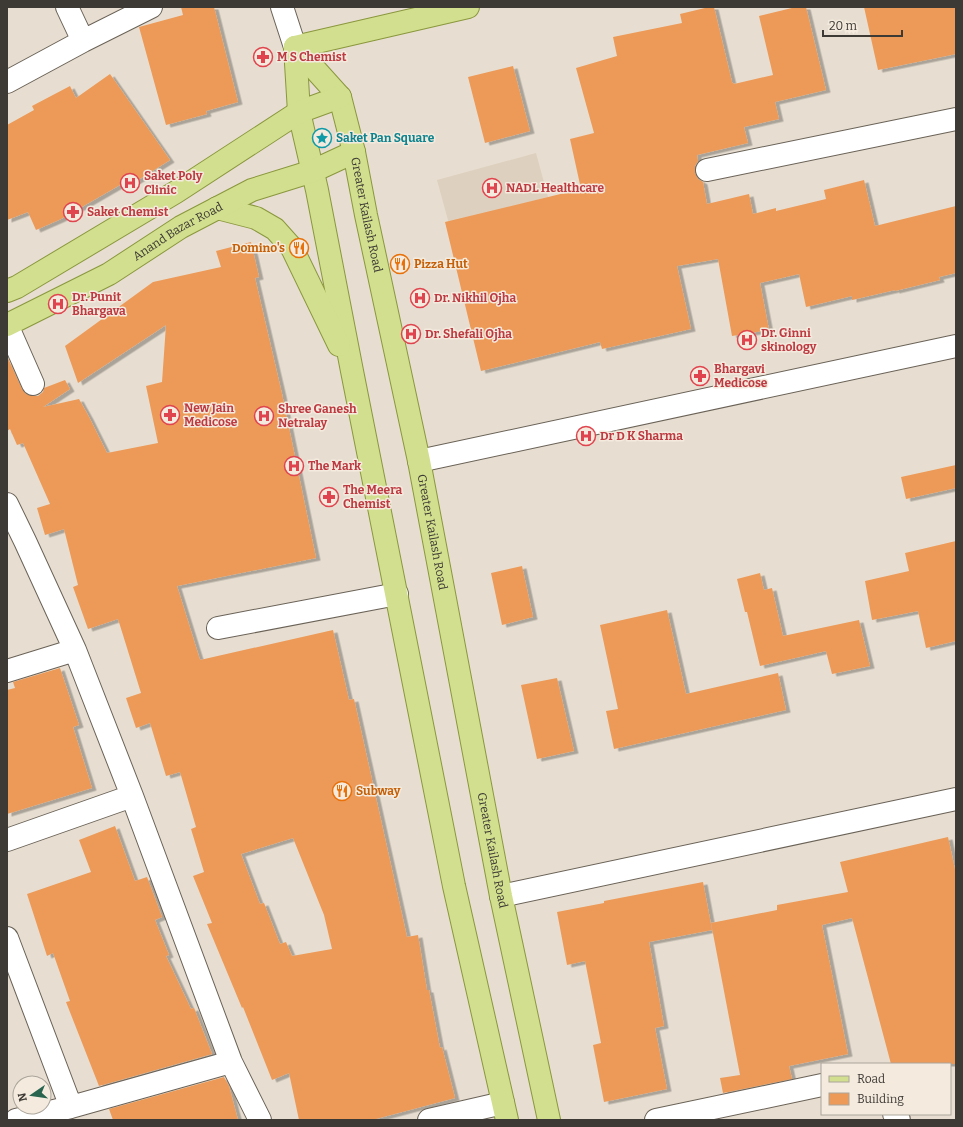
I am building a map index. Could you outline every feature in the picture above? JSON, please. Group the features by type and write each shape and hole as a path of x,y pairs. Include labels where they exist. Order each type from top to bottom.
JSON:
{"main road":[{"path":"468,7 295,47 299,112 313,171 454,886 505,1111"},
{"name":"Greater Kailash Road","path":"295,47 340,97 354,152 419,461 501,896 550,1120"},
{"path":"7,291 176,192 299,112 340,97"},
{"name":"Anand Bazar Road","path":"7,325 109,274 182,227 252,190 313,171 354,152"},
{"path":"217,208 256,218 275,229 292,248 352,372"}],"street":[{"path":"67,7 83,41"},
{"path":"7,82 83,41 151,7"},
{"path":"283,8 295,47"},
{"path":"707,170 956,119"},
{"path":"7,325 33,384"},
{"path":"419,461 956,346"},
{"path":"7,504 16,544 75,650 132,796 231,1062 260,1120"},
{"path":"218,628 397,594"},
{"path":"7,671 75,650"},
{"path":"7,840 132,796"},
{"path":"501,896 956,799"},
{"path":"7,938 71,1106"},
{"path":"16,1120 231,1062"},
{"path":"656,1120 821,1085"},
{"path":"429,1120 505,1111"}],"shaded area":[{"name":"NADL Healthcare","path":"536,153 548,197 449,224 437,180"}],"building":[{"path":"181,7 214,7 238,102 206,111 207,114 166,125 139,27 183,15"},
{"path":"714,7 732,82 734,84 773,75 759,16 796,7 806,7 826,90 775,102 779,119 744,127 748,143 697,155 698,161 695,166 695,173 698,179 703,182 707,204 749,194 753,214 776,208 776,211 826,199 824,190 864,180 875,226 956,206 956,273 939,277 940,280 895,291 852,300 852,296 806,307 799,274 760,283 769,330 732,336 718,259 677,266 691,329 602,349 600,342 481,371 445,222 581,189 570,139 594,133 576,68 617,56 613,37 682,23 680,14"},
{"path":"864,7 956,7 956,54 878,70"},
{"path":"513,66 530,131 485,143 468,77"},
{"path":"110,74 170,160 135,182 132,178 61,219 36,230 28,212 7,220 7,125 34,110 32,106 70,86 76,98"},
{"path":"251,242 259,277 255,278 282,394 316,558 177,586 200,660 333,630 349,700 354,699 407,937 418,935 427,990 429,990 440,1048 442,1047 455,1098 372,1120 299,1120 289,1073 272,1080 243,1007 242,1008 207,924 212,923 193,876 204,872 191,829 196,827 180,772 166,776 150,723 136,728 126,698 141,693 118,619 88,629 73,587 78,585 64,529 45,535 37,508 50,504 23,443 17,445 10,429 7,431 7,356 22,389 26,394 38,396 43,392 44,388 65,380 70,389 43,407 79,399 107,453 158,443 146,386 162,382 166,325 78,383 65,346 153,282 221,267 216,251","holes":["293,838 324,915 332,949 292,956 286,942 280,944 264,903 260,904 241,854"]},
{"path":"956,465 956,488 906,499 901,477"},
{"path":"956,541 956,641 926,648 918,611 872,620 865,581 909,571 905,553"},
{"path":"522,566 533,617 502,625 491,573"},
{"path":"760,573 764,590 772,588 783,636 859,620 870,666 832,674 826,651 760,666 747,612 745,612 737,579"},
{"path":"667,610 686,694 778,673 786,710 614,749 606,711 618,709 600,625"},
{"path":"60,668 79,725 73,727 92,788 7,814 7,690 15,688 13,682"},
{"path":"557,678 574,751 537,759 521,685"},
{"path":"115,826 135,881 147,877 162,917 155,920 169,955 166,956 191,1009 194,1008 212,1054 99,1086 66,1002 70,1001 53,953 47,956 27,894 91,872 79,840"},
{"path":"948,837 956,874 956,1064 891,1063 852,918 822,925 848,1054 789,1066 792,1079 723,1093 720,1078 740,1075 711,923 777,910 777,905 848,892 840,862"},
{"path":"703,882 712,930 649,942 664,1026 655,1028 667,1089 604,1102 593,1045 601,1043 585,961 567,965 557,912 604,903 604,901"},
{"path":"224,1077 229,1086 238,1120 113,1120 109,1109"}],"place":[{"name":"M S Chemist","path":"263,57"},
{"name":"Saket Pan Square","path":"322,138"},
{"name":"Saket Poly Clinic","path":"130,183"},
{"name":"NADL Healthcare","path":"492,188"},
{"name":"Saket Chemist","path":"73,212"},
{"name":"Domino's","path":"299,248"},
{"name":"Pizza Hut","path":"400,264"},
{"name":"Dr. Nikhil Ojha","path":"420,298"},
{"name":"Dr. Punit Bhargava","path":"58,304"},
{"name":"Dr. Shefali Ojha","path":"411,334"},
{"name":"Dr. Ginni skinology","path":"747,340"},
{"name":"Bhargavi Medicose","path":"700,376"},
{"name":"New Jain Medicose","path":"170,415"},
{"name":"Shree Ganesh Netralay","path":"264,416"},
{"name":"Dr D K Sharma","path":"586,436"},
{"name":"The Mark","path":"294,466"},
{"name":"The Meera Chemist","path":"329,497"},
{"name":"Subway","path":"342,791"}]}
